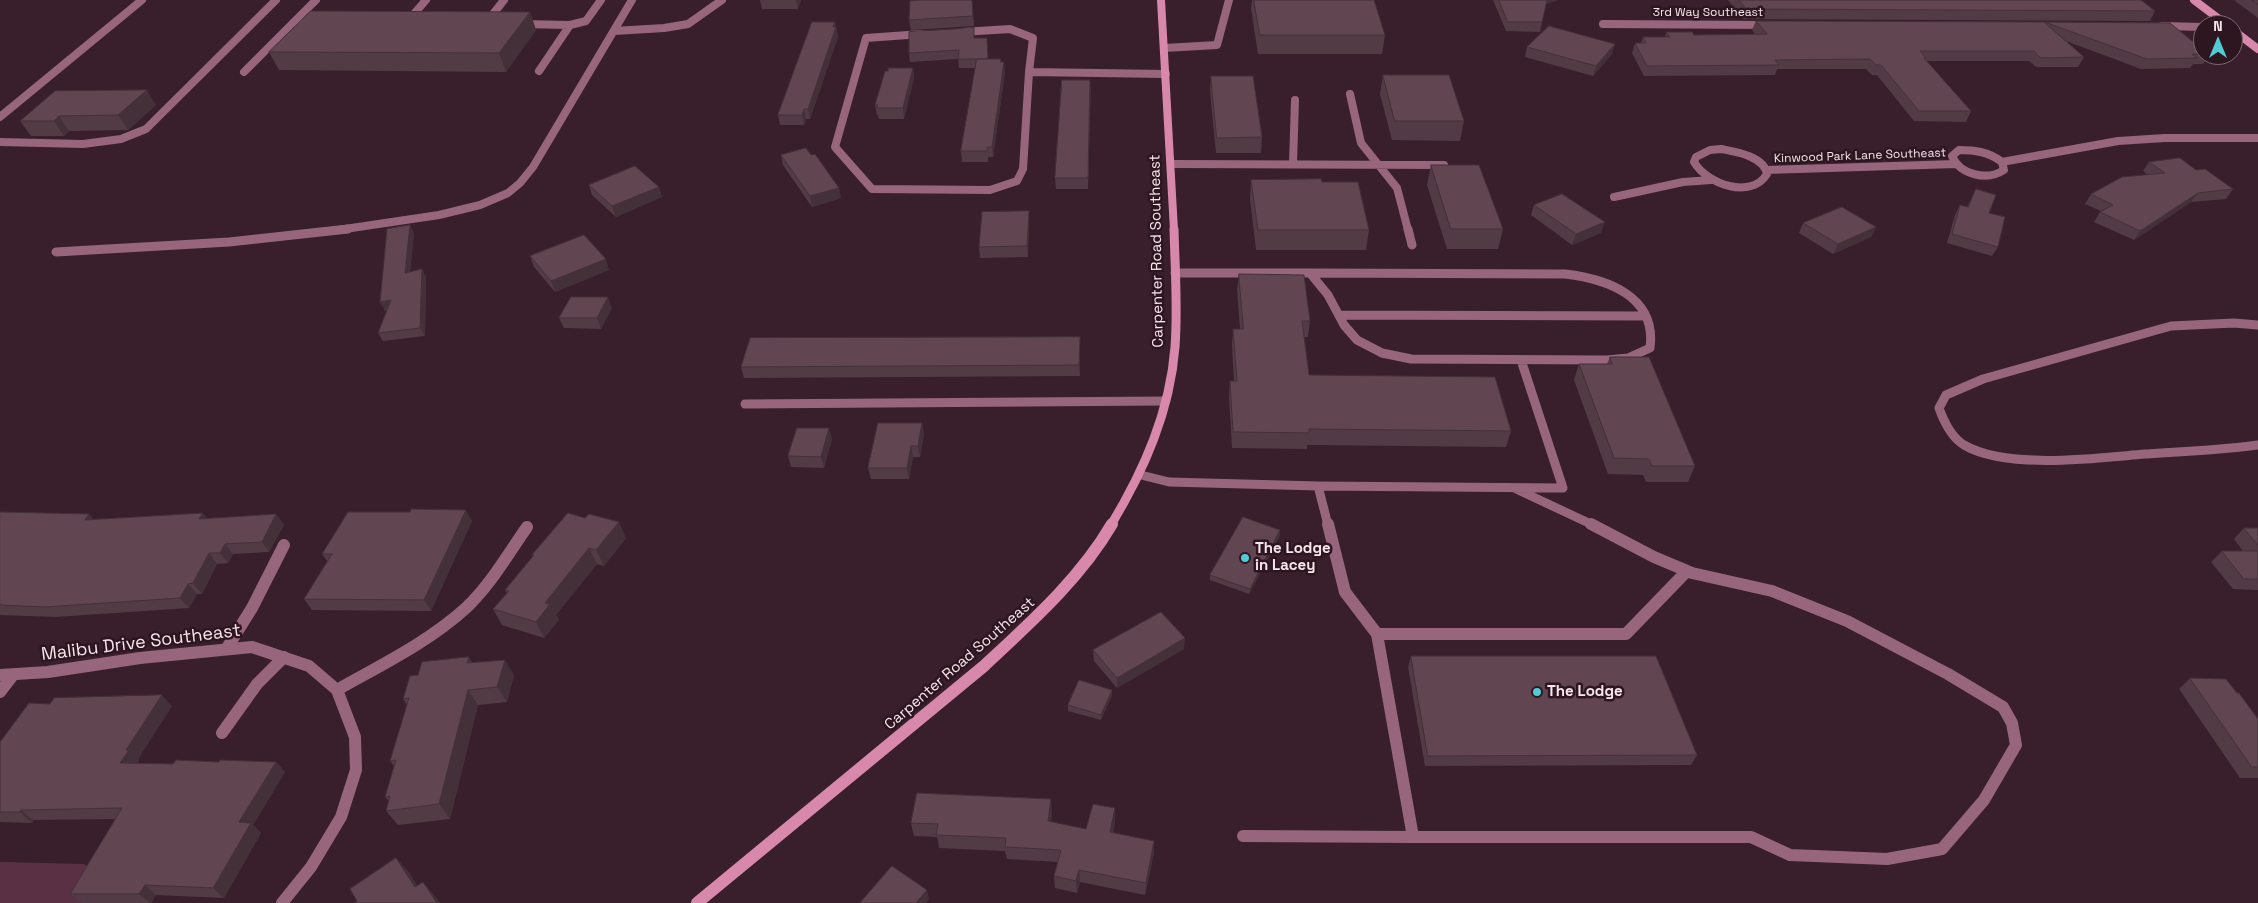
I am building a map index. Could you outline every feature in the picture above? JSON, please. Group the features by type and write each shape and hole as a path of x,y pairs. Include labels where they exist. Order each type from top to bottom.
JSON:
{"main road":[{"name":"Carpenter Road Southeast","path":"696,903 950,696 1039,617 1098,548 1141,475 1153,447 1166,401 1173,364 1176,326 1172,164 1161,0"},
{"path":"2194,0 2213,15"},
{"path":"2243,38 2258,49"}],"street":[{"path":"0,117 142,0"},
{"path":"0,142 83,144 121,139 146,129 276,0"},
{"path":"244,72 316,0"},
{"path":"406,23 426,0"},
{"path":"484,24 504,0"},
{"path":"510,24 570,25 586,21 601,0"},
{"path":"56,252 285,238 425,217 470,207 502,196 523,181 533,167 632,0"},
{"path":"614,30 664,28 688,24 722,0"},
{"path":"1164,48 1217,45 1223,32 1225,8 1229,0"},
{"path":"293,23 319,23"},
{"path":"397,23 416,23"},
{"path":"475,24 493,24"},
{"name":"3rd Way Southeast","path":"1603,24 1780,25"},
{"path":"540,71 570,25"},
{"path":"2154,26 2193,27"},
{"path":"933,33 866,38 835,147 872,189 990,190 1016,182 1023,169 1033,38 1010,29 952,32"},
{"path":"1029,72 1166,74"},
{"path":"1350,94 1361,143 1397,188 1412,245"},
{"path":"1293,164 1291,145 1295,100"},
{"path":"2002,162 2044,156 2076,147 2134,139 2258,138"},
{"name":"Kinwood Park Lane Southeast","path":"1710,150 1732,150 1744,154 1761,163 1766,170 1766,176 1763,180 1746,186 1723,184 1712,180 1696,168 1694,162 1696,157 1702,152 1710,150"},
{"name":"Kinwood Park Lane Southeast","path":"1766,170 1956,164 1970,172 1988,176 2001,173 2004,170 2002,162 1990,155 1966,150 1954,152 1952,156 1956,164"},
{"path":"1172,164 1449,165"},
{"path":"1614,197 1682,182 1712,180"},
{"path":"1175,273 1310,273 1565,274 1591,277 1612,285 1640,306 1652,333 1650,348 1628,358 1607,360 1411,359 1382,355 1358,342 1339,315 1325,290 1312,278 1310,273"},
{"path":"1339,315 1644,316"},
{"path":"2258,325 2234,323 2171,326 1983,378 1946,395 1939,408 1948,430 1969,448 2021,459 2094,458 2228,449 2258,445"},
{"path":"1141,475 1169,482 1318,486 1562,488 1521,360"},
{"path":"745,404 1166,401"},
{"path":"1318,486 1345,592 1377,634 1413,837"},
{"path":"1243,836 1751,837 1790,854 1887,860 1942,849 1984,800 2016,745 2012,723 2003,707 1948,674 1847,621 1772,591 1687,571 1654,558 1577,517 1514,488"},
{"path":"337,690 395,658 446,623 480,593 527,527"},
{"path":"227,648 252,608 284,545"},
{"path":"1377,634 1626,634 1687,571"},
{"name":"Malibu Drive Southeast","path":"0,675 13,675 227,648 252,647 309,666 337,690 355,737 356,770 341,817 311,867 282,903"},
{"path":"222,733 257,684 284,657"},
{"path":"0,692 13,675"}],"shaded area":[{"path":"0,862 84,864 141,903 0,903"}],"building":[{"path":"972,0 973,16 909,20 910,1"},
{"path":"1254,0 1374,0 1385,35 1260,35"},
{"path":"1499,0 1547,0 1542,22 1508,22"},
{"path":"1739,0 2141,0 2155,11 1747,9"},
{"path":"311,11 530,12 499,53 269,52"},
{"path":"1756,21 2044,22 2084,57 2041,58 2034,51 1920,51 1971,111 1919,111 1881,65 1876,65 1870,59 1775,60 1779,65 1647,66 1635,43 1646,43 1643,37 1670,37 1666,32 1692,32 1694,35 1767,34"},
{"path":"812,22 835,22 833,27 836,27 808,109 804,109 802,115 778,115"},
{"path":"2045,22 2170,23 2193,42 2193,58 2147,59"},
{"path":"1549,26 1615,44 1596,66 1527,47"},
{"path":"974,28 974,38 987,38 988,59 958,59 959,50 909,53 909,32"},
{"path":"977,59 1001,59 1000,62 1004,62 992,147 987,147 987,151 961,151"},
{"path":"888,68 913,68 903,108 877,108 878,105 875,105 885,71 888,71"},
{"path":"1383,75 1449,75 1464,121 1395,121"},
{"path":"1211,76 1253,76 1262,137 1217,138"},
{"path":"1062,80 1090,80 1088,178 1055,178"},
{"path":"147,90 118,115 59,116 54,121 20,121 55,91"},
{"path":"806,148 811,155 815,154 839,188 810,196 781,155"},
{"path":"2180,158 2196,170 2205,169 2233,189 2198,193 2140,231 2100,212 2113,205 2091,194 2122,177 2165,173 2149,162"},
{"path":"1431,165 1479,165 1503,229 1451,229"},
{"path":"635,166 659,187 612,206 589,185"},
{"path":"1321,179 1322,182 1358,182 1369,230 1258,230 1251,180"},
{"path":"1976,189 1996,195 1989,213 2005,217 1998,247 1952,234 1960,205 1968,207"},
{"path":"1562,194 1605,222 1576,234 1534,205"},
{"path":"1842,207 1876,227 1838,244 1803,223"},
{"path":"1029,211 1027,246 979,247 982,212"},
{"path":"410,225 405,273 422,269 420,328 378,333 391,300 380,302 387,229"},
{"path":"584,235 606,259 551,281 530,256"},
{"path":"1239,274 1304,275 1310,321 1302,321 1309,375 1495,377 1511,431 1309,429 1309,433 1233,432 1230,381 1237,381 1233,329 1243,329"},
{"path":"571,297 608,297 597,318 559,318"},
{"path":"1080,337 1079,365 741,367 750,338"},
{"path":"1610,357 1649,357 1695,466 1652,466 1649,459 1614,458 1579,364 1612,364"},
{"path":"878,423 922,423 918,446 911,446 907,468 868,468"},
{"path":"797,428 829,428 821,457 788,456"},
{"path":"411,509 466,510 424,600 304,599 332,554 322,554 348,512 410,512"},
{"path":"0,512 89,514 85,520 203,513 199,519 276,514 262,542 225,544 220,553 209,553 193,583 188,584 180,598 45,607 0,605"},
{"path":"568,513 585,518 589,514 619,522 596,550 589,548 545,603 550,604 536,622 493,609 509,591 505,590 534,555 532,555"},
{"name":"The Lodge in Lacey","path":"1243,517 1280,530 1250,589 1210,575"},
{"path":"2244,528 2258,528 2258,545"},
{"path":"2222,551 2258,551 2258,579 2244,579"},
{"path":"1161,612 1185,638 1117,678 1093,650"},
{"name":"The Lodge","path":"1411,656 1656,656 1697,755 1428,756"},
{"path":"469,657 467,663 505,660 497,687 468,690 439,804 386,811 390,796 385,797 396,760 390,761 409,698 403,699 410,676 418,675 422,662"},
{"path":"2190,678 2226,679 2239,693 2258,719 2258,767 2252,767"},
{"path":"1079,680 1112,690 1101,715 1068,705"},
{"path":"162,695 126,750 129,750 120,763 173,764 176,760 276,762 239,822 251,823 213,888 145,885 139,894 70,894 122,808 0,812 0,742 29,703 50,704 54,698"},
{"path":"917,793 1051,799 1048,821 1086,829 1093,804 1115,808 1110,832 1154,841 1146,883 1079,870 1076,881 1054,876 1061,850 1005,847 1006,838 936,835 938,824 911,823"},
{"path":"396,858 415,887 423,882 437,903 354,903 357,901 350,889"},
{"path":"892,866 927,890 916,903 860,903"}],"place":[{"name":"The Lodge in Lacey","path":"1245,558"},
{"name":"The Lodge","path":"1537,692"}]}
